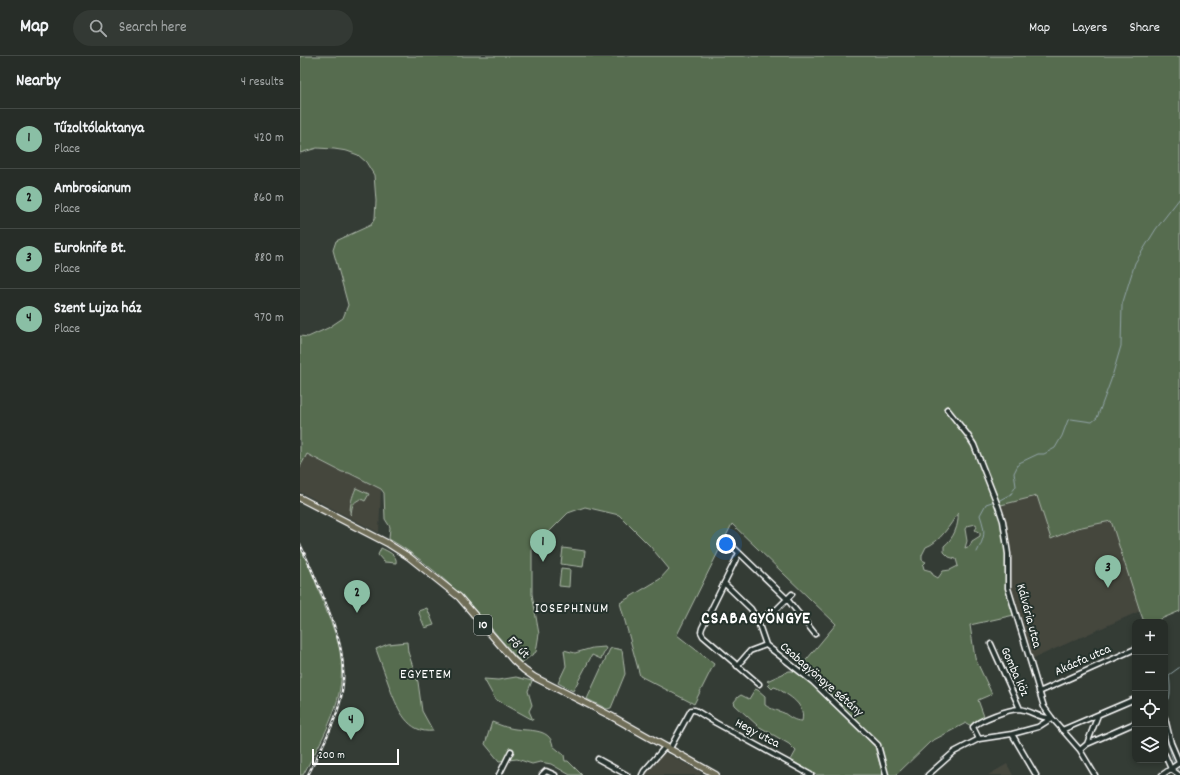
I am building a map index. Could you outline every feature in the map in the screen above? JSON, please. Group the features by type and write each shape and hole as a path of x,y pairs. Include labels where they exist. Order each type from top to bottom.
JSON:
{"main road":[{"name":"Fő út","path":"301,499 387,543 409,557 459,597 513,660 524,670 545,683 611,716 667,749 716,775"}],"street":[{"name":"Kálvária utca","path":"947,409 968,434 974,445 1003,521 1008,554 1008,588 1044,707 1080,750 1094,775"},
{"path":"730,544 787,599 815,634"},
{"path":"740,553 700,632 736,666 759,684"},
{"name":"Csabagyöngye sétány","path":"724,583 751,608 757,618 766,645 813,682 878,745 886,775"},
{"path":"757,618 776,610 792,594"},
{"name":"Gomba köz","path":"991,644 1020,709"},
{"path":"736,666 750,651 766,645"},
{"name":"Akácfa utca","path":"1039,692 1132,650"},
{"path":"1062,730 1132,700"},
{"name":"Hegy utca","path":"667,749 693,709 811,775"},
{"path":"979,739 973,727 975,725 981,721 1008,711 1020,709 1044,718 1052,718"},
{"path":"1087,744 1098,715"},
{"path":"928,775 954,752 979,739 1012,734 1038,727 1052,718"},
{"path":"1080,750 1087,744 1132,724"},
{"path":"1162,775 1180,764 1170,743 1167,727"},
{"path":"1012,734 1036,775"},
{"path":"642,775 644,771 667,749"},
{"path":"499,775 512,751"},
{"path":"598,759 628,775"},
{"path":"1168,760 1179,775"},
{"path":"542,775 546,771 555,775"}],"shaded area":[{"path":"306,454 381,489 379,533 300,492 300,467"},
{"path":"1037,496 1051,539 1077,528 1111,521 1140,611 1030,660 1012,599 997,506"},
{"path":"666,753 701,772 700,775 645,775 648,769 661,754"},
{"path":"1007,764 1013,775 988,775"}],"green space":[{"path":"300,56 1180,56 1180,611 1161,619 1143,619 1111,521 1077,528 1051,539 1037,496 997,506 1002,522 1006,546 1008,594 1014,615 970,625 975,658 992,694 978,700 986,722 973,727 966,723 930,742 896,775 886,775 879,748 798,670 836,624 732,524 677,635 714,664 694,704 640,676 620,603 660,579 669,569 650,546 619,515 585,507 568,513 532,549 532,594 539,634 536,652 521,663 491,628 444,579 408,551 389,539 390,527 385,519 384,493 381,489 349,473 342,472 307,454 300,467 300,336 308,337 328,328 343,318 348,305 333,250 336,241 371,225 375,218 376,201 374,175 366,162 358,155 347,151 317,148 300,153","holes":["958,513 958,522 951,539 944,546 944,552 949,557 956,559 958,566 950,570 943,571 938,578 933,575 931,571 924,569 923,565 926,562 922,560 922,555 926,547 931,545 944,533","976,524 977,527 975,530 980,533 980,536 972,541 970,546 965,548 967,541 965,529 967,526"]},
{"path":"356,488 369,494 365,501 361,499 354,503 351,515 352,498"},
{"path":"300,548 307,561 335,633 339,645 342,668 341,684 332,716 319,746 303,775 300,775"},
{"path":"381,548 394,556 396,563 384,562 378,555"},
{"path":"563,548 585,551 583,567 561,564"},
{"path":"561,568 570,569 569,587 559,586"},
{"path":"427,608 434,625 425,628 418,611"},
{"path":"407,642 408,652 418,682 422,711 433,731 417,729 405,719 394,698 376,649 388,644"},
{"path":"605,647 606,649 601,659 592,655 573,691 558,683 566,666 564,650 575,653 592,648"},
{"path":"610,649 622,650 625,674 611,708 607,709 587,699"},
{"path":"789,671 795,671 811,684 875,747 883,775 816,775 791,760 796,751 789,744 758,726 735,705 734,702 738,697 741,695 749,699 755,689 765,696 765,705 784,713 794,720 802,721 803,715 796,701 777,688 774,687 772,689 768,685 770,683 767,681"},
{"path":"516,677 532,681 528,691 532,705 529,711 533,720 495,699 484,679 498,680"},
{"path":"492,722 508,728 536,731 547,735 553,746 564,755 565,761 568,761 582,775 570,775 551,764 540,762 532,764 517,759 499,761 485,744"}],"waterway":[{"path":"998,501 1011,494 1016,486 1014,473 1019,463 1038,454 1044,454 1055,448 1062,436 1068,420 1071,419 1092,422 1097,418 1111,380 1121,346 1122,305 1135,263 1156,229 1180,198"},
{"path":"977,552 984,534 980,515 986,504 995,501"},
{"path":"1168,700 1170,696 1169,675 1180,667"},
{"path":"1168,744 1174,764"},
{"path":"1177,766 1180,770"}],"railway":[{"path":"300,544 338,636 343,664 342,694 338,709 328,734 308,775"}],"place":[{"name":"Tűzoltólaktanya","path":"543,562"},
{"name":"Euroknife Bt.","path":"1108,588"},
{"name":"Ambrosianum","path":"357,613"},
{"name":"Szent Lujza ház","path":"351,740"}],"district":[{"name":"IOSEPHINUM","path":"572,609"},
{"name":"CSABAGYÖNGYE","path":"756,620"},
{"name":"EGYETEM","path":"426,675"}]}
